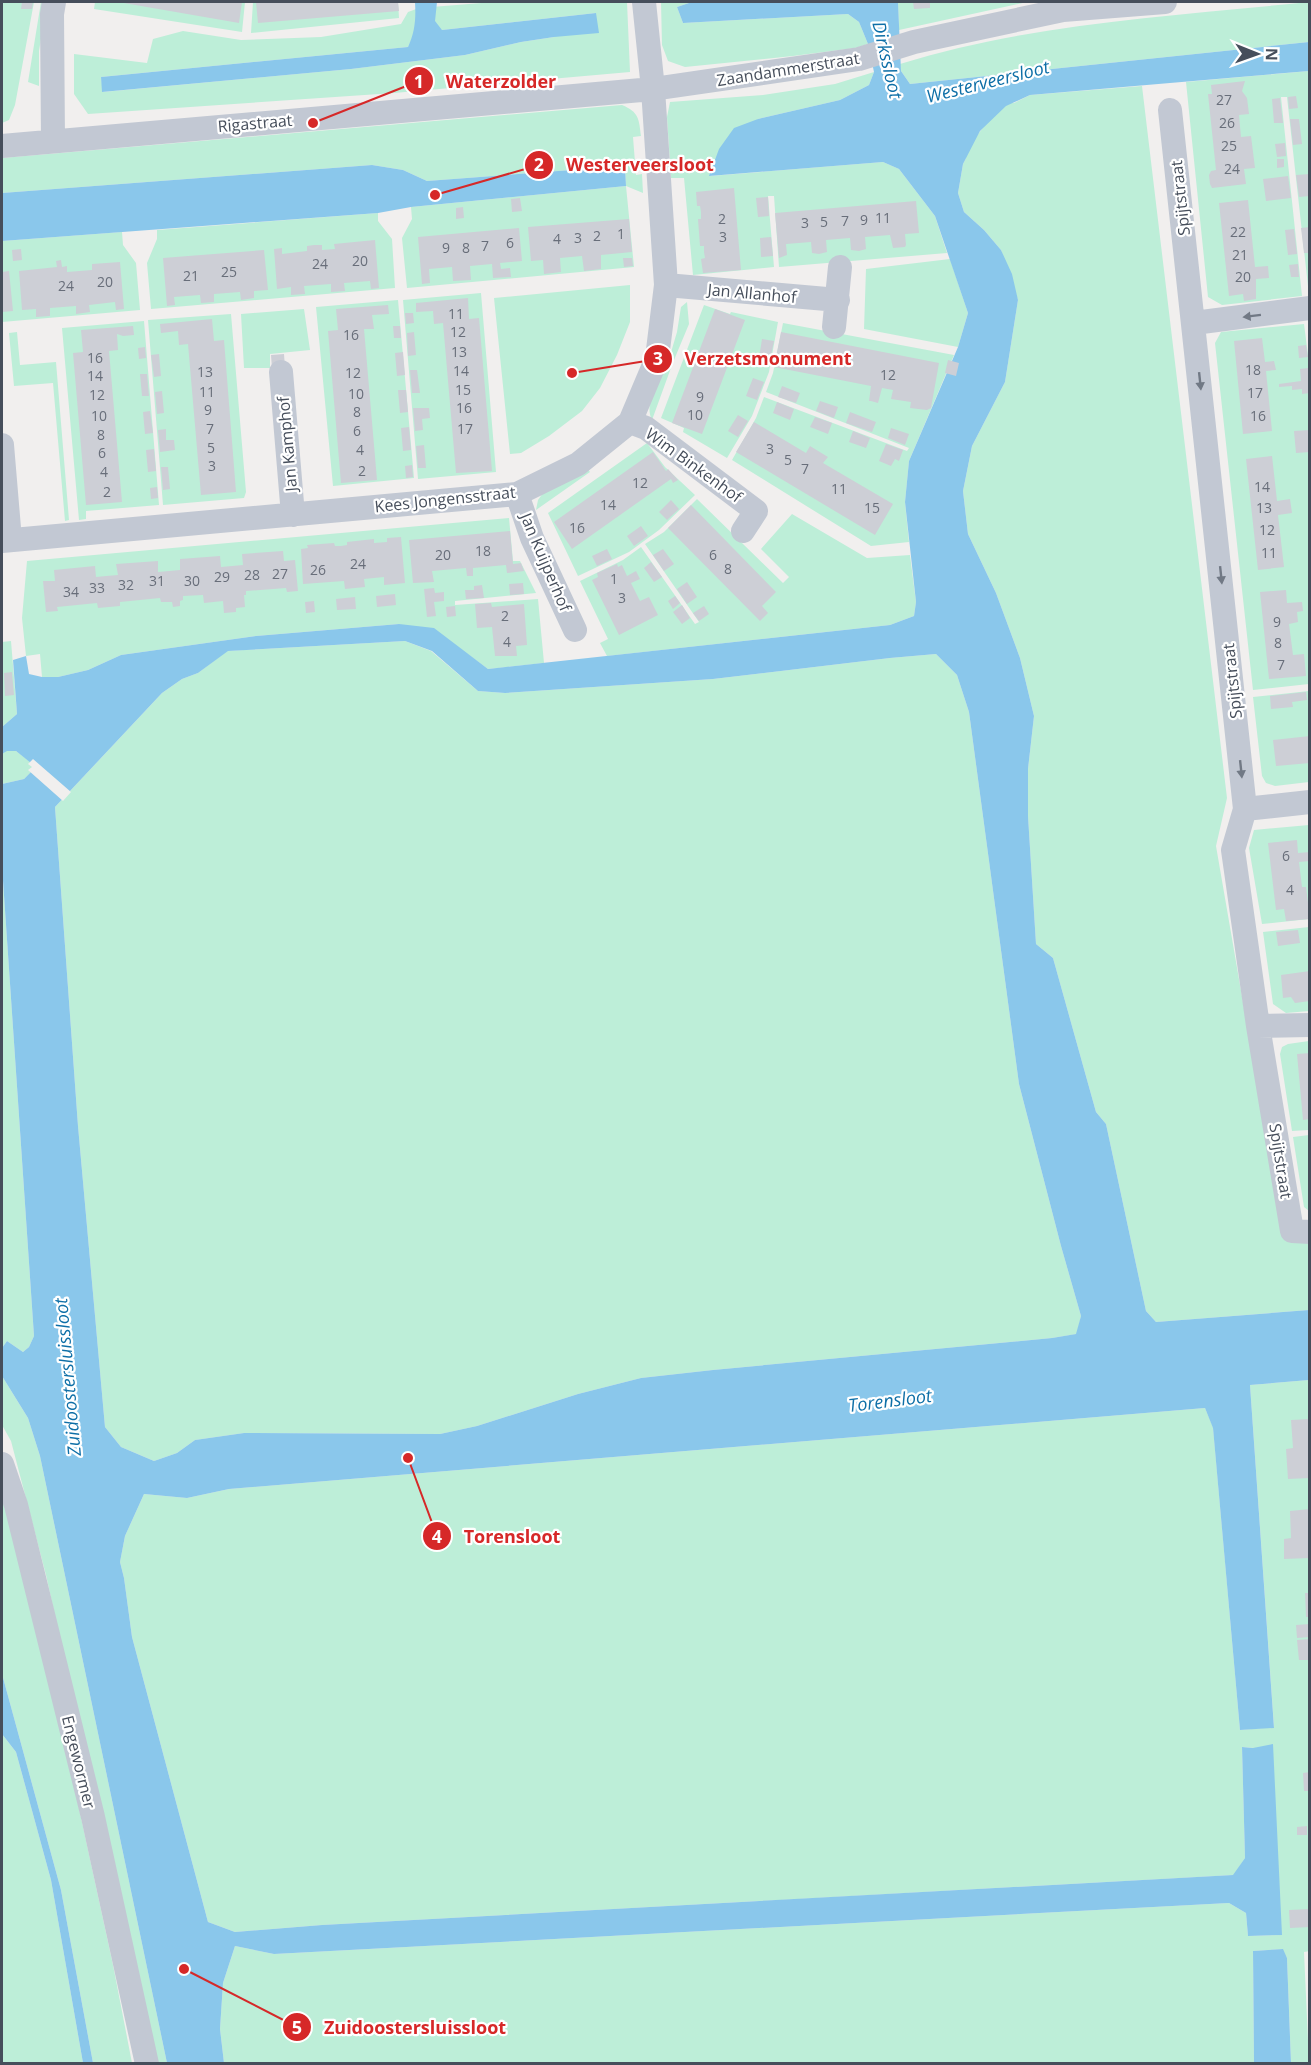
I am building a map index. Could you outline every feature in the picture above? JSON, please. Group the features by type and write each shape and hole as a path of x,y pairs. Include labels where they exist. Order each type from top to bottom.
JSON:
{"street":[{"path":"53,141 52,14 54,2"},
{"name":"Kees Jongensstraat","path":"4,545 518,494 578,464 630,422 657,358 666,285 653,89 644,2"},
{"name":"Zaandammerstraat","path":"653,89 859,59 914,42 1062,6 1165,2"},
{"name":"Rigastraat","path":"2,146 653,89"},
{"name":"Spijtstraat","path":"1170,110 1245,809 1233,850 1258,1026 1292,1231 1310,1232"},
{"path":"834,327 840,267"},
{"name":"Jan Allanhof","path":"666,285 838,300"},
{"path":"1194,323 1310,308"},
{"name":"Jan Kamphof","path":"280,372 293,515"},
{"name":"Wim Binkenhof","path":"630,422 646,428 763,505 743,531"},
{"path":"2,445 4,545"},
{"name":"Jan Kuijperhof","path":"518,494 532,538 575,630"},
{"path":"1245,809 1310,802"},
{"path":"1258,1026 1310,1025"},
{"name":"Engewormer","path":"2,1464 16,1505 84,1782 147,2064"}],"green space":[{"path":"2,2 34,2 15,105 9,120 2,123"},
{"path":"41,2 47,2 39,51 39,86 28,82"},
{"path":"95,2 245,2 242,32 94,9"},
{"path":"253,2 398,2 399,18 251,33"},
{"path":"494,2 627,2 630,72 394,93 88,114 74,94 74,54 147,63 153,39 183,31 241,40 321,37 401,24 408,12 419,8","holes":["596,13 554,37 465,55 351,69 103,92 101,77 408,47 414,35 416,19 442,30"]},
{"path":"661,2 692,2 677,7 683,23 848,14 859,22 868,44 855,48 793,56 685,67 668,61 662,45"},
{"path":"898,2 1027,2 899,30"},
{"path":"1309,2 1309,42 910,84 901,71 900,64 950,50 1052,30 1154,17"},
{"path":"1309,71 1309,295 1287,97 1281,97 1302,296 1222,305 1208,297 1186,82"},
{"path":"874,72 869,85 840,100 758,119 710,176 883,162 899,169 935,216 947,253 779,267 774,196 768,196 774,267 693,275 684,178 671,178 667,117 670,102 763,95 835,84"},
{"path":"1142,86 1227,798 1216,846 1282,1228 1309,1243 1309,1310 1156,1322 1146,1311 1106,1124 1096,1112 1053,958 1036,944 1028,816 1028,769 1034,716 1020,658 996,593 968,534 963,491 972,446 1005,382 1018,300 1001,250 964,212 958,193 966,158 965,151 1002,103 1014,103 1030,95"},
{"path":"622,105 632,110 639,121 641,136 633,137 636,175 642,174 643,193 626,186 625,166 427,181 403,170 372,165 2,193 2,158"},
{"path":"626,186 634,267 407,288 402,238 412,219 411,207"},
{"path":"378,213 378,221 392,239 395,288 151,309 147,263 157,239 157,230"},
{"path":"122,232 123,245 136,263 140,310 2,322 2,241"},
{"path":"950,259 968,313 958,347 864,329 866,269"},
{"path":"630,285 630,322 617,355 600,388 582,411 549,436 521,453 510,454 494,298"},
{"path":"481,293 496,472 418,479 403,300"},
{"path":"398,300 414,478 333,486 316,307"},
{"path":"687,302 689,324 674,360 669,359 681,307"},
{"path":"704,305 730,314 731,312 778,322 769,372 752,416 727,458 683,432 684,428 661,418"},
{"path":"304,309 310,350 270,354 270,368 244,368 241,314"},
{"path":"231,314 246,492 244,498 163,505 148,320"},
{"path":"144,321 159,505 86,511 86,519 79,520 62,328"},
{"path":"783,323 954,355 909,461 905,502 909,542 871,546 732,460 756,418 764,397 907,451 909,448 766,392 773,373"},
{"path":"1304,324 1310,371 1309,684 1253,690 1215,343 1221,332"},
{"path":"17,332 20,365 56,362 69,520 65,521 53,383 14,386 9,333"},
{"path":"667,363 672,365 652,420 651,399"},
{"path":"647,443 665,467 695,495 659,530 629,552 578,576 548,513"},
{"path":"586,467 590,472 536,510 538,500 543,493"},
{"path":"697,499 783,583 789,577 761,549 792,514 867,558 910,555 916,602 914,616 890,625 607,656 600,643 608,639 580,581 623,560 641,547 695,624 699,622 645,544 664,532"},
{"path":"509,518 513,561 520,561 536,593 455,601 455,605 538,599 544,663 488,669 469,655 399,624 256,636 121,655 88,670 58,677 42,677 40,654 26,656 22,618 27,561"},
{"path":"11,641 17,714 2,727 2,642"},
{"path":"405,641 431,651 478,691 505,693 713,679 936,654 957,675 969,712 1019,1084 1081,1316 1077,1334 641,1378 578,1394 477,1426 440,1434 244,1433 195,1440 177,1453 154,1461 121,1447 105,1427 78,1126 55,807 162,693 182,679 198,673 227,651"},
{"path":"1309,691 1309,782 1275,786 1266,783 1262,776 1253,697"},
{"path":"6,751 16,751 37,767 24,779 2,784 2,754"},
{"path":"1309,825 1309,919 1262,924 1249,848 1254,830"},
{"path":"2,866 34,1336 29,1347 23,1352 7,1341 2,1348"},
{"path":"1309,927 1309,1011 1286,1013 1273,1004 1263,932"},
{"path":"1309,1041 1309,1130 1292,1131 1280,1054 1282,1047 1288,1044"},
{"path":"1310,1135 1309,1211 1304,1207 1293,1137"},
{"path":"2,1376 28,1418 40,1456 167,2063 154,2063 46,1575 11,1441 2,1425"},
{"path":"1309,1380 1310,1951 1304,1952 1309,2063 1291,2063 1287,1958 1282,1949 1253,1951 1254,2063 224,2063 220,2029 223,1983 235,1946 274,1954 1229,1903 1246,1913 1248,1936 1281,1935 1254,1748 1242,1747 1245,1858 1234,1875 322,1925 235,1932 208,1922 132,1637 120,1562 125,1536 144,1494 187,1498 229,1489 1205,1408 1213,1427 1240,1730 1274,1727 1250,1385"},
{"path":"2,1492 55,1698 132,2063 93,2063 61,1890 2,1674"},
{"path":"2,1734 16,1752 51,1880 83,2063 2,2063"}],"water":[{"path":"415,2 437,2 435,21 442,30 596,13 599,33 521,42 465,55 351,69 102,92 101,77 408,47 414,25"},
{"name":"Dirkssloot","path":"692,2 898,2 901,71 910,84 1309,42 1309,71 1030,95 1006,106 980,131 963,164 958,193 964,212 1001,250 1012,274 1018,300 1005,382 972,446 963,491 968,534 996,593 1020,658 1034,716 1028,769 1028,816 1036,944 1053,958 1096,1112 1106,1124 1146,1311 1156,1322 1309,1310 1309,1380 1250,1385 1274,1728 1240,1730 1213,1428 1205,1408 229,1489 187,1498 144,1494 125,1536 120,1562 132,1637 208,1922 235,1932 322,1925 1233,1875 1245,1858 1242,1747 1253,1748 1273,1744 1282,1935 1248,1936 1246,1913 1229,1903 274,1954 235,1946 223,1983 220,2029 224,2063 167,2063 40,1456 28,1418 2,1376 2,1348 7,1341 23,1352 29,1347 34,1336 2,866 2,784 24,779 36,767 16,751 7,751 2,754 2,727 17,714 13,660 26,656 29,674 58,677 88,670 121,655 256,636 399,624 434,628 488,669 890,625 914,616 916,602 905,502 909,461 958,347 968,313 935,216 899,169 883,162 709,176 719,149 734,128 758,119 840,100 869,85 874,72 868,44 859,22 848,14 683,23 677,7","holes":["405,641 432,651 478,691 505,693 713,679 936,654 957,675 969,712 1019,1084 1081,1316 1076,1334 641,1378 578,1394 477,1426 440,1434 244,1433 195,1440 177,1453 154,1461 121,1447 105,1427 78,1126 55,807 162,693 182,679 198,673 228,651"]},
{"path":"372,165 403,170 427,181 625,166 626,186 411,207 378,213 2,241 2,193"},
{"path":"2,1674 61,1890 93,2063 83,2063 51,1880 16,1752 2,1734"},
{"path":"1283,1949 1287,1958 1291,2063 1254,2063 1253,1951"}],"pier":[{"path":"33,759 71,792 63,801 28,770 32,767 28,764"}],"building":[{"path":"22,2 33,2 32,9 21,9"},
{"path":"118,2 242,2 239,23"},
{"path":"256,2 398,2 399,11 258,23"},
{"path":"913,2 930,2 930,8 914,9"},
{"path":"1245,81 1242,91 1247,98 1249,114 1239,115 1241,137 1251,136 1255,168 1244,169 1246,184 1212,188 1209,175 1211,171 1216,170 1208,94 1212,94 1211,85"},
{"path":"1296,96 1298,108 1289,109 1288,97"},
{"path":"1280,98 1283,123 1274,123 1272,99"},
{"path":"1290,119 1299,119 1302,144 1293,145"},
{"path":"1285,143 1286,156 1277,157 1275,144"},
{"path":"1277,159 1284,159 1284,167 1277,168"},
{"path":"1310,174 1310,196 1299,197 1296,175"},
{"path":"1288,176 1291,198 1266,201 1263,179"},
{"path":"734,188 741,270 703,273 701,259 705,258 704,246 700,246 698,219 701,219 701,212 700,206 697,206 696,192"},
{"path":"768,197 769,216 758,217 756,198"},
{"path":"520,198 522,211 512,212 511,199"},
{"path":"1248,200 1255,267 1268,266 1269,278 1256,279 1256,299 1244,301 1243,294 1229,296 1219,203"},
{"path":"916,201 919,233 905,234 905,247 893,248 890,235 865,237 866,249 859,251 851,250 850,238 826,240 827,252 812,253 811,242 786,244 787,255 779,258 775,213"},
{"path":"463,207 464,218 456,219 456,208"},
{"path":"629,219 632,252 601,255 601,269 584,271 582,256 560,258 561,272 544,274 543,260 531,261 528,227"},
{"path":"1310,227 1310,253 1304,253 1301,228"},
{"path":"519,228 522,261 500,263 501,269 510,268 511,277 493,278 492,264 470,266 471,280 453,281 452,267 429,269 430,283 422,284 418,237"},
{"path":"1294,229 1297,254 1288,255 1285,230"},
{"path":"771,237 773,256 761,257 760,238"},
{"path":"375,240 379,288 371,289 370,281 344,283 345,291 331,292 331,284 304,286 305,294 291,295 291,287 277,289 274,249 282,248 282,254 307,251 307,246 322,245 322,250 335,249 334,244"},
{"path":"21,249 22,260 13,261 12,250"},
{"path":"264,250 268,290 254,291 254,298 241,300 240,292 214,294 214,302 201,303 200,295 174,297 175,305 167,306 163,258"},
{"path":"623,258 632,258 633,266 624,267"},
{"path":"61,260 62,267 67,266 67,272 92,270 92,264 120,262 124,309 116,310 115,302 89,305 90,312 76,314 76,306 50,308 50,316 36,317 36,309 22,310 19,271 57,267 56,261"},
{"path":"1298,264 1299,277 1291,277 1289,265"},
{"path":"9,271 13,311 2,312 2,272"},
{"path":"468,298 469,319 479,318 492,471 456,473 443,323 434,324 433,311 416,312 416,303"},
{"path":"388,305 389,314 372,315 374,329 364,329 377,480 341,483 328,331 338,330 336,309"},
{"path":"715,309 745,320 702,434 672,423"},
{"path":"405,313 413,313 414,323 406,324"},
{"path":"212,319 214,341 224,340 236,492 201,495 188,344 179,345 178,331 161,333 160,324"},
{"path":"133,326 134,335 117,334 118,350 109,351 122,502 86,505 73,353 83,352 81,330"},
{"path":"393,326 400,326 401,338 394,338"},
{"path":"414,332 416,355 408,356 407,333"},
{"path":"781,332 939,363 931,408 927,410 910,408 911,402 891,399 893,390 882,388 878,403 869,401 871,386 774,367"},
{"path":"1262,338 1265,362 1274,361 1276,370 1266,371 1272,431 1243,434 1234,341"},
{"path":"762,339 774,341 770,360 759,358"},
{"path":"1306,345 1308,357 1299,358 1298,346"},
{"path":"145,347 146,358 139,359 138,348"},
{"path":"403,352 405,375 397,376 395,353"},
{"path":"159,354 161,376 154,377 151,355"},
{"path":"284,354 285,368 272,369 271,355"},
{"path":"948,360 959,363 956,376 945,373"},
{"path":"1309,368 1310,393 1302,394 1302,389 1292,390 1292,386 1279,387 1279,384 1301,381 1300,369"},
{"path":"410,370 417,370 420,393 412,393"},
{"path":"140,374 147,374 149,396 142,396"},
{"path":"753,378 764,382 757,400 746,396"},
{"path":"782,386 800,393 796,403 778,397"},
{"path":"398,390 406,390 408,412 400,413"},
{"path":"162,391 164,413 157,414 155,392"},
{"path":"820,401 838,407 834,418 816,411"},
{"path":"777,402 794,409 790,420 773,413"},
{"path":"413,408 429,408 430,418 422,419 423,430 415,431"},
{"path":"150,411 153,433 145,434 143,412"},
{"path":"850,412 876,422 872,432 846,423"},
{"path":"738,415 748,421 738,437 728,431"},
{"path":"815,417 832,423 828,434 810,427"},
{"path":"754,422 806,453 810,446 828,457 823,463 893,504 875,535 736,452"},
{"path":"409,427 411,450 403,451 401,428"},
{"path":"891,428 909,434 905,445 888,438"},
{"path":"166,429 166,440 174,440 175,450 160,452 158,430"},
{"path":"1310,430 1310,452 1296,453 1294,431"},
{"path":"853,431 870,438 866,448 849,442"},
{"path":"886,444 903,450 899,461 895,459 891,466 879,461"},
{"path":"424,445 426,468 418,468 416,446"},
{"path":"154,449 156,471 148,472 146,450"},
{"path":"653,452 666,471 668,469 678,480 673,483 671,479 572,549 554,522"},
{"path":"1272,456 1277,501 1290,499 1292,513 1278,515 1284,567 1258,570 1246,459"},
{"path":"412,465 413,477 406,478 405,466"},
{"path":"161,467 168,467 170,489 163,490"},
{"path":"157,487 158,498 151,499 150,488"},
{"path":"671,500 679,509 667,520 659,512"},
{"path":"691,505 776,592 762,606 768,613 760,621 668,528"},
{"path":"641,526 648,536 634,546 627,536"},
{"path":"510,531 513,564 521,563 524,571 507,573 506,565 473,568 473,576 467,576 466,568 432,571 434,582 413,583 409,540"},
{"path":"401,537 405,583 384,585 384,577 364,579 365,587 345,589 344,581 303,584 301,549 308,548 307,545 334,543 335,546 341,546 347,545 347,542 374,539 374,543 387,542 387,538"},
{"path":"607,549 612,559 597,566 592,556"},
{"path":"663,549 674,564 664,571 653,555"},
{"path":"283,551 284,561 295,560 298,591 287,592 286,588 246,591 245,607 236,608 236,612 224,613 223,601 204,603 203,595 183,596 180,606 173,607 172,602 161,602 160,598 120,602 120,606 98,608 97,603 57,607 58,611 46,612 43,581 55,581 54,570 95,566 96,577 118,575 116,564 158,561 158,572 180,570 180,559 220,556 221,567 243,565 242,554"},
{"path":"651,562 662,577 654,582 644,568"},
{"path":"617,564 618,567 622,565 627,576 636,571 640,579 631,583 640,601 649,597 658,615 619,635 592,580 598,577 597,573"},
{"path":"687,582 697,597 687,604 677,589"},
{"path":"523,583 524,594 510,595 509,584"},
{"path":"482,585 484,598 466,599 465,590 474,590 474,586"},
{"path":"434,588 435,593 444,592 444,601 434,602 436,616 427,617 424,589"},
{"path":"1286,590 1287,603 1302,602 1303,611 1297,612 1298,622 1289,624 1293,655 1304,654 1306,676 1269,679 1260,592"},
{"path":"395,594 396,605 377,607 376,596"},
{"path":"675,596 680,603 673,609 668,601"},
{"path":"355,597 356,609 337,610 336,599"},
{"path":"314,601 315,612 306,613 305,602"},
{"path":"491,603 492,607 524,604 527,645 516,646 517,656 495,656 492,627 477,628 475,604"},
{"path":"682,605 690,618 682,624 673,612"},
{"path":"455,606 456,616 447,617 446,607"},
{"path":"704,606 709,614 699,621 693,613"},
{"path":"12,672 14,695 5,696 4,673"},
{"path":"1306,692 1307,700 1292,702 1293,707 1271,709 1270,696"},
{"path":"1310,736 1310,763 1276,766 1273,740"},
{"path":"1297,840 1298,853 1310,852 1310,861 1299,862 1302,887 1306,887 1310,919 1286,921 1284,909 1276,910 1268,843"},
{"path":"1298,930 1300,943 1278,946 1276,932"},
{"path":"1310,971 1310,1001 1295,1003 1291,997 1283,998 1281,975"},
{"path":"1310,1053 1310,1119 1303,1120 1297,1054"},
{"path":"1310,1419 1310,1478 1288,1479 1286,1449 1293,1448 1291,1420"},
{"path":"1310,1509 1310,1558 1284,1559 1284,1539 1291,1538 1290,1511"},
{"path":"1305,1593 1310,1593 1310,1617 1306,1617"},
{"path":"1310,1624 1310,1637 1297,1638 1296,1625"},
{"path":"1310,1639 1310,1660 1299,1660 1297,1640"},
{"path":"1310,1772 1310,1791 1304,1791 1303,1773"},
{"path":"1307,1826 1307,1835 1297,1835 1297,1827"},
{"path":"1310,1909 1310,1927 1290,1928 1289,1910"}],"place":[{"name":"Waterzolder","path":"313,123"},
{"name":"Westerveersloot","path":"435,195"},
{"name":"Verzetsmonument","path":"572,373"},
{"name":"Torensloot","path":"408,1458"},
{"name":"Zuidoostersluissloot","path":"184,1969"}]}
